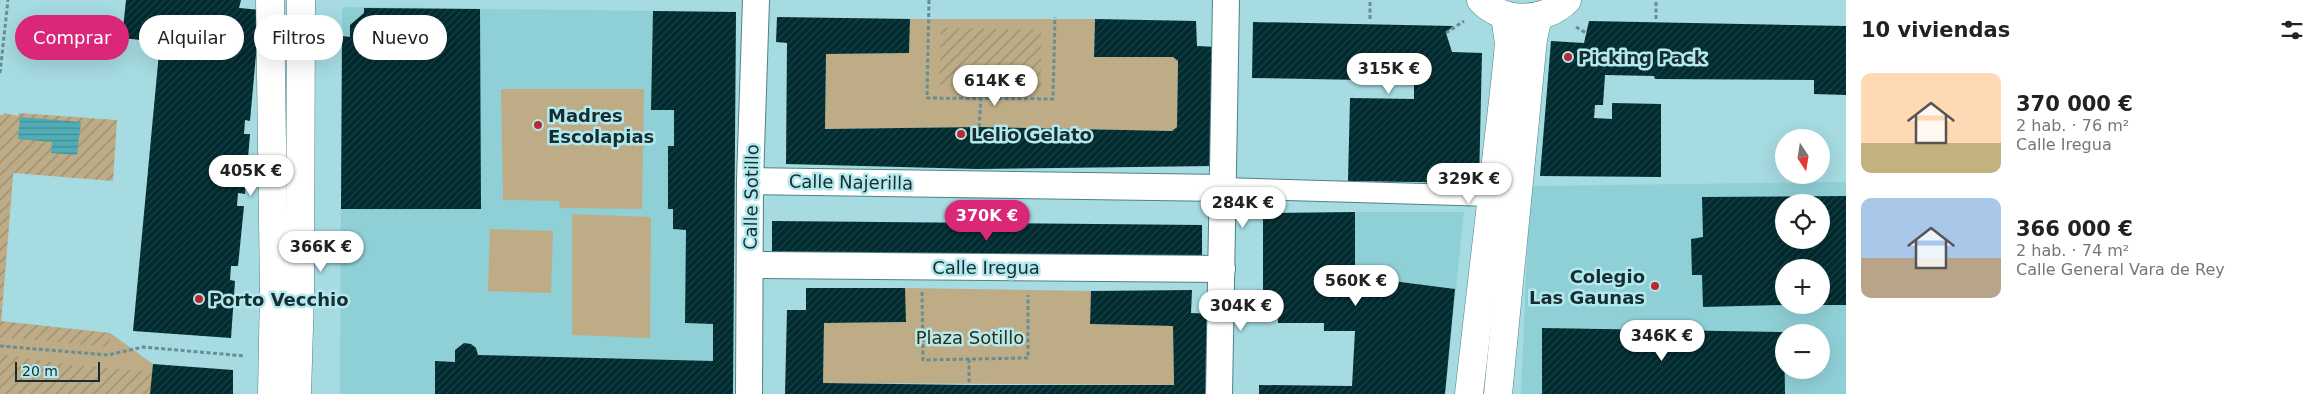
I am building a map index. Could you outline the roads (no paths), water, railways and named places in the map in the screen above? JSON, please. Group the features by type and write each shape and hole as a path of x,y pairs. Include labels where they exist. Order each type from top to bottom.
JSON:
{"main road":[{"path":"270,0 274,358 272,394"},
{"path":"297,394 300,294 301,0"},
{"path":"1481,0 1505,16 1524,18 1545,15 1568,1"},
{"path":"1469,394 1509,42 1505,16"},
{"path":"1498,394 1532,38 1538,16"}],"street":[{"name":"Calle Sotillo","path":"749,394 750,181 756,0"},
{"path":"1219,394 1226,0"},
{"name":"Calle Najerilla","path":"750,181 1223,188 1492,196"},
{"name":"Calle Iregua","path":"750,265 1222,268"}],"place":[{"name":"Picking Pack","path":"1568,57"},
{"name":"Madres Escolapias","path":"538,125"},
{"name":"Lelio Gelato","path":"961,134"},
{"name":"Colegio Las Gaunas","path":"1655,286"},
{"name":"Porto Vecchio","path":"199,299"}],"park label":[{"name":"Plaza Sotillo","path":"970,337"}]}
